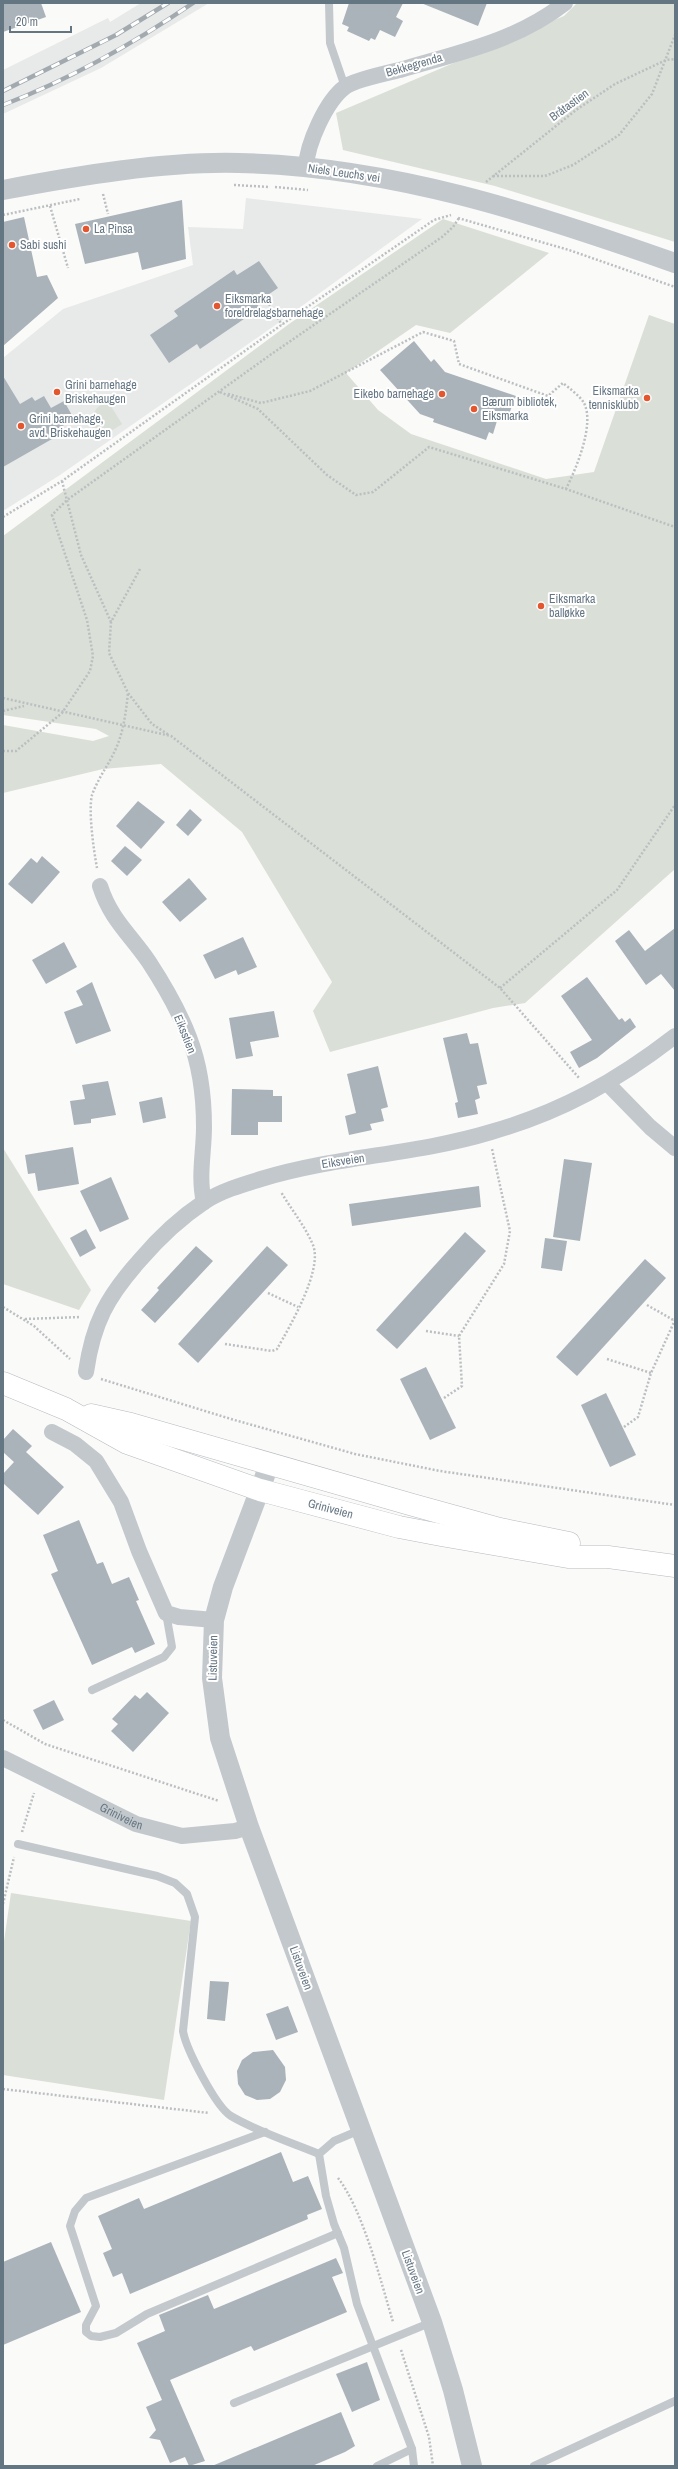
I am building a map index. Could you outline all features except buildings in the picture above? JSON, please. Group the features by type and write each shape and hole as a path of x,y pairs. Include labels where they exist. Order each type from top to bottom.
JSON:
{"main road":[{"name":"Griniveien","path":"3,1383 66,1409 127,1443 260,1490 399,1527 441,1535 568,1557 608,1557 675,1566"},
{"name":"Griniveien","path":"66,1409 131,1424 269,1465 500,1528 567,1542 608,1557"}],"street":[{"name":"Bekkegrenda","path":"345,87 490,44 523,30 564,3"},
{"path":"306,167 307,150 324,113 345,87"},
{"name":"Niels Leuchs vei","path":"3,190 74,179 188,165 238,163 306,167 382,178 470,197 577,229 675,263"},
{"name":"Eiksstien","path":"100,886 118,924 149,962 189,1037 202,1084 204,1126 201,1189 204,1202"},
{"name":"Eiksveien","path":"86,1372 92,1334 101,1314 128,1275 158,1240 204,1202 236,1187 315,1165 406,1151 489,1133 565,1106 608,1084 675,1036"},
{"path":"608,1084 650,1127 675,1148"},
{"path":"52,1432 75,1444 96,1462 121,1502 138,1551 166,1613 179,1617 214,1620"},
{"name":"Listuveien","path":"269,1465 223,1587 214,1620 212,1678 219,1732 230,1772 249,1827 432,2322 454,2390 472,2466"},
{"name":"Griniveien","path":"3,1758 136,1824 182,1836 234,1831 249,1827"}],"lane":[{"path":"329,3 330,43 345,87"},
{"path":"92,1690 164,1657 172,1647 166,1613"},
{"path":"18,1844 157,1876 175,1883 187,1894 196,1917 183,2031 185,2044 200,2074 229,2116 319,2154"},
{"path":"319,2154 334,2141 361,2129"},
{"path":"265,2132 86,2198 75,2211 70,2226 96,2306 86,2325 86,2332 91,2336 100,2337 116,2333 147,2314 338,2234"},
{"path":"319,2154 326,2196 344,2248 356,2304 412,2449 414,2466"},
{"path":"234,2403 372,2345 432,2322"},
{"path":"534,2466 675,2402"},
{"path":"376,2466 412,2449"}],"path":[{"path":"493,176 545,176 574,165 619,135 652,94 675,35"},
{"name":"Bråtastien","path":"484,184 576,110 615,84 666,60 675,59"},
{"path":"229,185 310,190"},
{"path":"98,195 110,193"},
{"path":"104,194 108,214"},
{"path":"3,215 86,197"},
{"path":"50,206 68,268"},
{"path":"444,213 569,250 675,287"},
{"path":"3,517 62,480 434,220 451,215"},
{"path":"3,751 16,751 62,713 78,693 90,671 93,656 87,620 52,515 67,500 442,237 453,228 458,218"},
{"path":"269,304 282,325"},
{"path":"220,392 261,403 310,392 423,332 454,341 459,364 548,396 563,383 584,402 587,426 578,465 566,489"},
{"path":"220,392 258,409 327,475 356,495 373,492 429,447 566,489 675,527"},
{"path":"62,480 81,554 111,622"},
{"path":"140,569 111,622 109,653 128,693 152,724 171,736 500,988 590,1093"},
{"path":"100,886 93,846 92,797 104,769 117,747 124,726 128,693"},
{"path":"3,698 25,705 171,736"},
{"path":"3,711 25,705"},
{"path":"500,988 617,890 675,805"},
{"path":"444,1398 462,1386 459,1336 504,1264 510,1231 489,1133"},
{"path":"225,1344 248,1349 272,1351 277,1349 298,1307 315,1267 316,1256 313,1245 272,1176"},
{"path":"268,1293 298,1307"},
{"path":"624,1427 638,1417 651,1373 675,1321 647,1305"},
{"path":"3,1307 24,1318 86,1372 104,1380 230,1419 356,1454 440,1471 675,1505"},
{"path":"24,1318 82,1317 101,1314"},
{"path":"426,1331 459,1336"},
{"path":"607,1359 651,1373"},
{"path":"3,1720 45,1744 222,1803"},
{"path":"3,2088 229,2116"},
{"path":"319,2154 341,2182 355,2209 374,2260 429,2437 433,2466"}],"shaded area":[{"path":"141,3 209,3 101,68 3,114 3,70 108,18 110,22"},
{"path":"577,3 675,3 675,242 495,186 343,150 336,113 564,16"},
{"path":"246,198 422,219 284,319 60,475 3,511 3,358 63,309 193,265 188,227 243,229"},
{"path":"443,219 549,253 450,333 416,325 346,373 378,410 411,434 546,479 594,472 649,315 675,324 675,869 525,1003 493,1008 330,1052 313,1011 332,982 242,832 161,764 103,769 3,793 3,725 93,741 109,736 96,729 3,715 3,536 289,324"},
{"path":"107,400 122,424 100,438 88,422 97,408"},
{"path":"3,1148 91,1290 79,1310 3,1284"},
{"path":"11,1893 191,1921 164,2100 3,2075 3,1948"}],"railway":[{"path":"3,91 116,35 168,3"},
{"path":"3,105 77,72 125,46 193,3"}],"place":[{"name":"La Pinsa","path":"86,229"},
{"name":"Sabi sushi","path":"12,245"},
{"name":"Eiksmarka foreldrelagsbarnehage","path":"217,306"},
{"name":"Grini barnehage Briskehaugen","path":"57,392"},
{"name":"Eikebo barnehage","path":"442,394"},
{"name":"Eiksmarka tennisklubb","path":"647,398"},
{"name":"Bærum bibliotek, Eiksmarka","path":"474,409"},
{"name":"Grini barnehage, avd. Briskehaugen","path":"21,426"},
{"name":"Eiksmarka balløkke","path":"541,606"}]}
